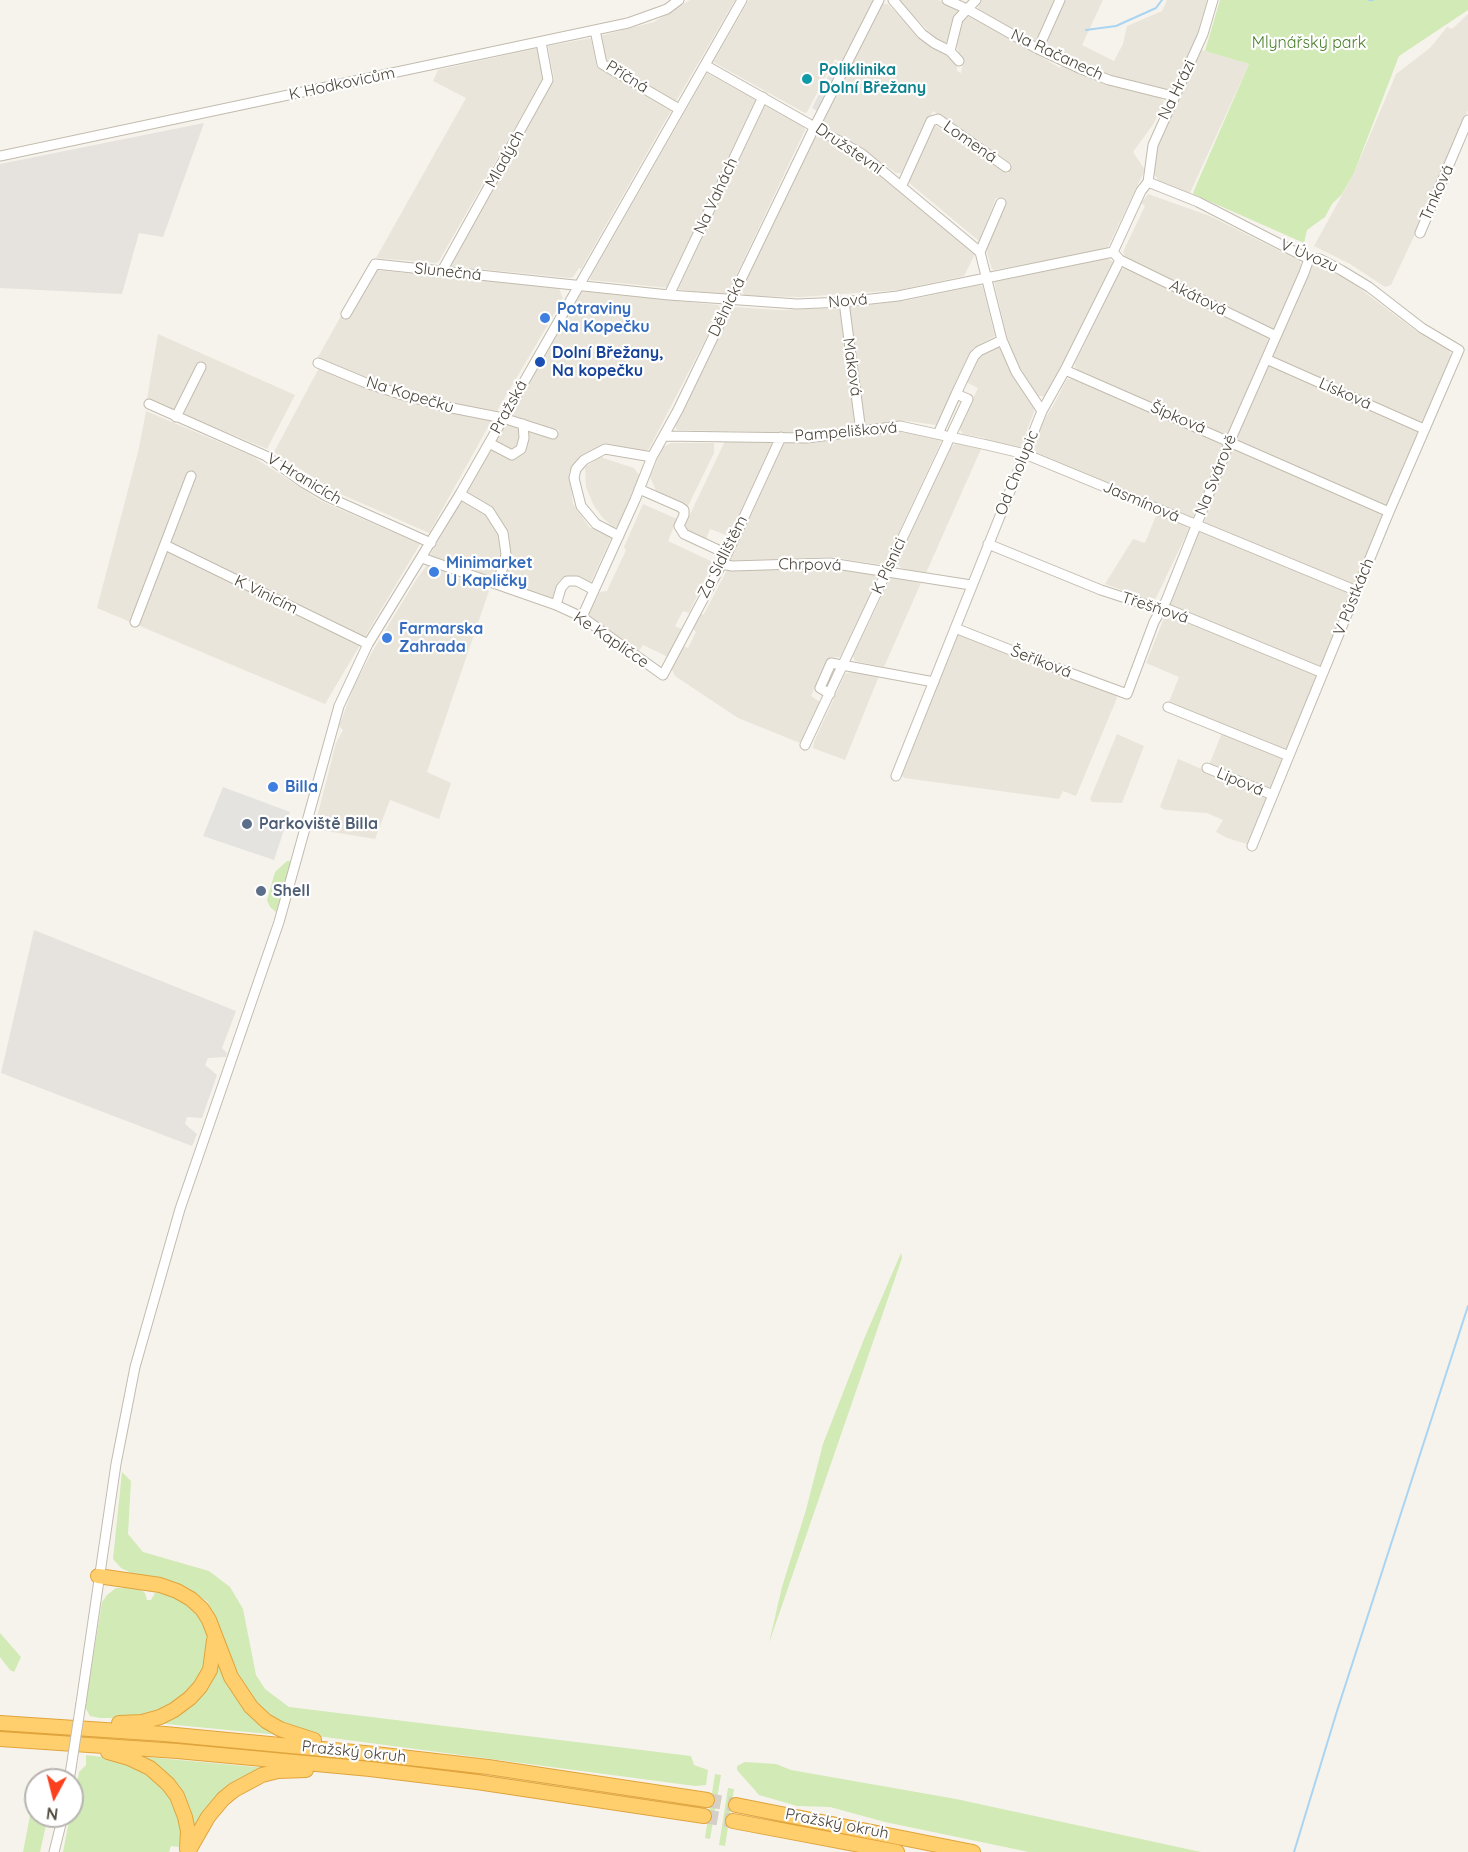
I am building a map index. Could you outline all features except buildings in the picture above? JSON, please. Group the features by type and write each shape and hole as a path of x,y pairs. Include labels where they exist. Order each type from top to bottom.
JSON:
{"highway":[{"path":"98,1576 160,1586 177,1591 191,1599 202,1609 214,1631 234,1684 250,1707 266,1721 298,1736 375,1754"},
{"path":"52,1726 142,1722 174,1710 190,1698 207,1676 214,1653 214,1631"},
{"name":"Pražský okruh","path":"0,1723 229,1739 375,1754 531,1773 707,1800"},
{"name":"Pražský okruh","path":"0,1739 221,1754 370,1769 477,1782 704,1816"},
{"path":"59,1742 129,1758 156,1772 173,1790 183,1810 188,1831 188,1852"},
{"path":"188,1852 203,1824 218,1804 234,1790 255,1778 285,1771 370,1769"},
{"name":"Pražský okruh","path":"736,1805 973,1852"},
{"name":"Pražský okruh","path":"733,1821 897,1852"}],"street":[{"name":"K Hodkovicům","path":"0,156 595,30 645,18 667,9 679,0"},
{"name":"Pražská","path":"71,1768 122,1424 145,1328 180,1209 279,922 339,706 368,644 460,494 742,0"},
{"name":"Dělnická","path":"582,616 652,457 879,0"},
{"path":"893,0 922,34 950,51 959,61"},
{"name":"Na Račanech","path":"947,0 969,10 1038,50 1109,80 1173,96"},
{"path":"950,51 958,19 976,0"},
{"path":"1038,50 1060,0"},
{"name":"Na Hrázi","path":"1148,182 1153,145 1173,96 1199,44 1213,0"},
{"name":"Příčná","path":"595,30 602,64 679,109"},
{"name":"Mladých","path":"442,271 548,80 541,42"},
{"name":"Družstevní","path":"705,65 862,154 980,252"},
{"name":"Na Vahách","path":"669,295 763,97"},
{"name":"Lomená","path":"902,185 931,122 938,119 1006,167"},
{"name":"Trnková","path":"1420,233 1468,120"},
{"name":"Od Cholupic","path":"896,776 1042,411 1051,399 1065,370 1117,256 1141,191 1148,182"},
{"name":"V Úvozu","path":"1148,182 1198,202 1309,259 1320,259 1341,270 1369,287 1422,328 1459,350"},
{"path":"1001,203 980,252 1002,340 1016,372 1042,411"},
{"name":"Nová","path":"579,285 729,300 797,304 844,302 898,296 986,278 1117,256"},
{"name":"Akátová","path":"1117,256 1276,336"},
{"name":"Na Svárově","path":"1127,694 1230,441 1309,259"},
{"name":"Slunečná","path":"346,314 375,264 579,285"},
{"name":"Maková","path":"844,302 861,432"},
{"path":"938,434 974,356 979,351 1002,340"},
{"name":"V Půstkách","path":"1252,846 1389,512 1459,350"},
{"name":"Lísková","path":"1266,359 1424,429"},
{"name":"Na Kopečku","path":"318,363 366,383 403,395 447,407 503,418 553,434"},
{"path":"176,417 201,367"},
{"name":"Šípková","path":"1065,370 1389,512"},
{"name":"K Písnici","path":"805,746 968,399 956,394"},
{"name":"V Hranicích","path":"149,405 266,456 326,496 431,543"},
{"path":"489,443 513,455 521,449 524,438 523,424"},
{"name":"Pampelišková","path":"664,436 807,438 900,426 1025,454"},
{"name":"Za Sídlištěm","path":"663,675 727,554 781,437"},
{"path":"619,536 596,524 581,506 574,478 576,469 584,460 605,448 652,457"},
{"name":"Jasmínová","path":"1025,454 1357,591"},
{"path":"135,622 191,476"},
{"path":"639,489 680,507 684,510 680,526 684,534 727,554"},
{"path":"460,494 489,512 503,533 506,554 496,584"},
{"name":"Třešňová","path":"988,544 1101,590 1170,610 1323,673"},
{"name":"K Vinicím","path":"165,545 368,644"},
{"name":"Ke Kapličce","path":"422,558 582,616 663,675"},
{"name":"Chrpová","path":"721,564 732,566 830,563 971,585"},
{"path":"556,605 561,588 567,581 577,581 594,590"},
{"name":"Šeříková","path":"955,628 1127,694"},
{"path":"843,665 934,682"},
{"path":"1168,706 1289,756"},
{"name":"Lipová","path":"1208,768 1273,795"},
{"path":"54,1852 60,1828"}],"shaded area":[{"path":"690,0 735,0 675,103 605,62 600,36 654,22"},
{"path":"749,0 875,0 841,62 835,59 807,112 805,113 713,62"},
{"path":"898,0 938,0 958,10 947,42 942,43 934,37"},
{"path":"979,0 1056,0 1039,38 1033,42 978,10"},
{"path":"1065,0 1103,0 1082,45 1114,61 1123,44 1127,26 1162,11 1167,0 1207,0 1194,46 1171,88 1168,89 1109,77 1046,49 1047,38"},
{"path":"883,4 888,4 920,38 957,62 957,71 961,73 963,63 956,37 959,25 968,16 979,20 1060,68 1062,65 1087,77 1120,88 1151,93 1164,101 1154,123 1133,152 1145,170 1107,249 994,270 986,250 1006,202 996,198 979,241 908,182 935,125 1008,174 1012,164 933,111 901,173 896,173 863,149 825,128 824,119"},
{"path":"1468,14 1468,110 1436,190 1391,285 1385,287 1350,264 1314,246 1354,173 1396,74 1430,48 1447,27 1452,29"},
{"path":"591,38 597,67 672,109 581,269 579,268 570,278 450,266 449,263 554,79 548,46"},
{"path":"538,48 543,78 439,261 436,263 376,258 466,98 433,81 438,70"},
{"path":"1202,50 1249,64 1190,193 1159,181 1154,174 1154,166 1159,142 1179,93"},
{"path":"835,62 841,65 817,111 812,108"},
{"path":"707,73 756,100 669,288 590,280 591,276"},
{"path":"764,105 804,127 805,130 727,295 675,289"},
{"path":"204,123 163,237 139,233 122,294 0,288 0,164"},
{"path":"820,136 860,158 975,254 964,276 899,290 801,297 745,296 741,290 814,138"},
{"path":"1148,194 1210,216 1300,261 1302,266 1274,328 1271,329 1125,257 1123,252 1145,206 1141,203"},
{"path":"1107,258 1113,262 1047,396 1038,396 1016,363 1008,342 994,282"},
{"path":"1321,263 1346,278 1416,331 1449,348 1451,356 1423,423 1272,358 1311,266"},
{"path":"1126,268 1269,339 1228,434 1225,435 1079,371 1075,367 1121,269"},
{"path":"375,270 559,288 563,299 497,411 445,402 373,380 319,360 318,357 341,316 346,316"},
{"path":"980,285 983,287 995,336 973,348 936,425 907,421 865,426 849,307 909,300"},
{"path":"582,291 718,305 721,309 649,449 645,451 604,443 594,452 578,459 569,472 573,504 590,528 606,530 611,538 590,584 572,577 560,580 552,598 430,555 505,424 557,439 559,430 513,418 511,414"},
{"path":"734,307 779,310 839,308 839,311 842,311 857,429 802,433 677,430 675,426"},
{"path":"158,334 295,395 267,449 147,399"},
{"path":"999,346 1009,368 1034,407 1020,448 1016,450 984,441 985,438 963,434 959,428 978,388 966,382 978,356"},
{"path":"1268,365 1420,431 1387,506 1237,440"},
{"path":"319,368 383,393 448,412 492,420 429,533 336,492 274,452"},
{"path":"1067,379 1077,379 1223,445 1193,518 1190,519 1033,455 1031,451 1045,418"},
{"path":"146,411 252,456 321,501 420,544 325,704 97,608 139,448"},
{"path":"897,431 940,439 941,442 882,565 831,557 731,561 728,559 782,441 815,442"},
{"path":"725,441 771,442 773,445 750,500 746,500 731,537 710,529 706,539 683,529"},
{"path":"671,443 714,443 714,453 688,506 656,491 650,477 663,447"},
{"path":"956,443 981,449 926,573 901,568 897,563 950,448"},
{"path":"1233,446 1384,513 1354,585 1205,524 1204,521"},
{"path":"600,457 634,468 640,476 617,527 614,528 594,506 586,487 585,467"},
{"path":"643,504 677,519 668,541 713,562 689,613 683,611 675,626 683,630 668,657 643,645 639,651 588,615 600,592 607,591 626,550 624,547"},
{"path":"1157,513 1187,525 1189,529 1154,602 1105,584 1133,539 1145,543"},
{"path":"1199,530 1351,592 1320,668 1169,606"},
{"path":"427,565 489,591 427,772 451,783 439,819 390,800 375,839 314,829 336,743 343,730 339,726 354,686 372,652"},
{"path":"833,567 875,574 878,580 840,657 828,658 811,696 820,702 800,743 738,718 675,676 671,668 683,646 688,648 696,632 692,628 699,615 704,614 727,570"},
{"path":"893,577 921,583 884,667 855,661 853,656"},
{"path":"1166,613 1317,675 1286,750 1169,702 1179,677 1146,663"},
{"path":"958,633 1115,692 1117,698 1076,796 1063,791 1059,799 904,778 902,775"},
{"path":"850,672 879,676 845,760 813,748 845,674"},
{"path":"1222,733 1283,758 1270,790 1209,765"},
{"path":"1117,734 1144,746 1122,803 1092,802 1090,799"},
{"path":"1178,759 1267,796 1247,844 1216,832 1223,820 1207,813 1165,810 1160,807"},
{"name":"Parkoviště Billa","path":"223,787 290,812 274,860 203,836"},
{"path":"34,930 236,1011 222,1048 227,1053 226,1057 208,1058 205,1065 217,1075 202,1118 187,1117 185,1124 197,1134 192,1146 1,1073"}],"green space":[{"name":"Mlynářský park","path":"1220,0 1468,0 1468,10 1399,56 1354,173 1325,217 1307,230 1304,243 1193,194 1249,64 1205,51"},
{"path":"287,861 292,861 276,912 267,900 275,872"},
{"path":"901,1253 902,1258 769,1643 782,1587 806,1510 823,1444"},
{"path":"122,1472 131,1481 128,1534 143,1552 209,1571 230,1587 243,1609 256,1675 265,1689 289,1707 691,1756 694,1765 708,1770 706,1785 695,1786 317,1736 282,1724 255,1701 232,1663 208,1602 186,1587 135,1575 121,1568 113,1559"},
{"path":"116,1588 139,1588 145,1593 147,1600 151,1600 155,1593 164,1593 185,1603 202,1621 209,1646 205,1666 196,1683 163,1708 128,1718 100,1718 90,1716 85,1707 102,1602"},
{"path":"0,1633 21,1657 14,1672 0,1657"},
{"path":"219,1660 278,1735 156,1723 214,1675"},
{"path":"86,1755 111,1758 140,1768 159,1783 174,1802 181,1820 179,1847 171,1846 169,1852 63,1852 68,1828 84,1828 83,1768 86,1765"},
{"path":"147,1757 266,1768 193,1830 187,1804 147,1761"},
{"path":"745,1762 776,1764 791,1770 956,1799 1201,1852 1029,1852 885,1822 830,1807 797,1806 759,1795 737,1770 737,1766"},
{"path":"715,1774 721,1775 710,1839 705,1838"},
{"path":"728,1788 734,1789 725,1846 719,1845"},
{"path":"28,1828 45,1828 40,1852 23,1852"}],"waterway":[{"path":"1086,30 1116,26 1156,8 1162,0"},
{"path":"1294,1852 1337,1711 1468,1306"}],"tunnel":[{"path":"707,1800 736,1805"},
{"path":"704,1816 733,1821"}],"place":[{"name":"Poliklinika Dolní Břežany","path":"807,79"},
{"name":"Potraviny Na Kopečku","path":"545,318"},
{"name":"Dolní Břežany, Na kopečku","path":"540,362"},
{"name":"Minimarket U Kapličky","path":"434,572"},
{"name":"Farmarska Zahrada","path":"387,638"},
{"name":"Billa","path":"273,787"},
{"name":"Parkoviště Billa","path":"247,824"},
{"name":"Shell","path":"261,891"}]}
